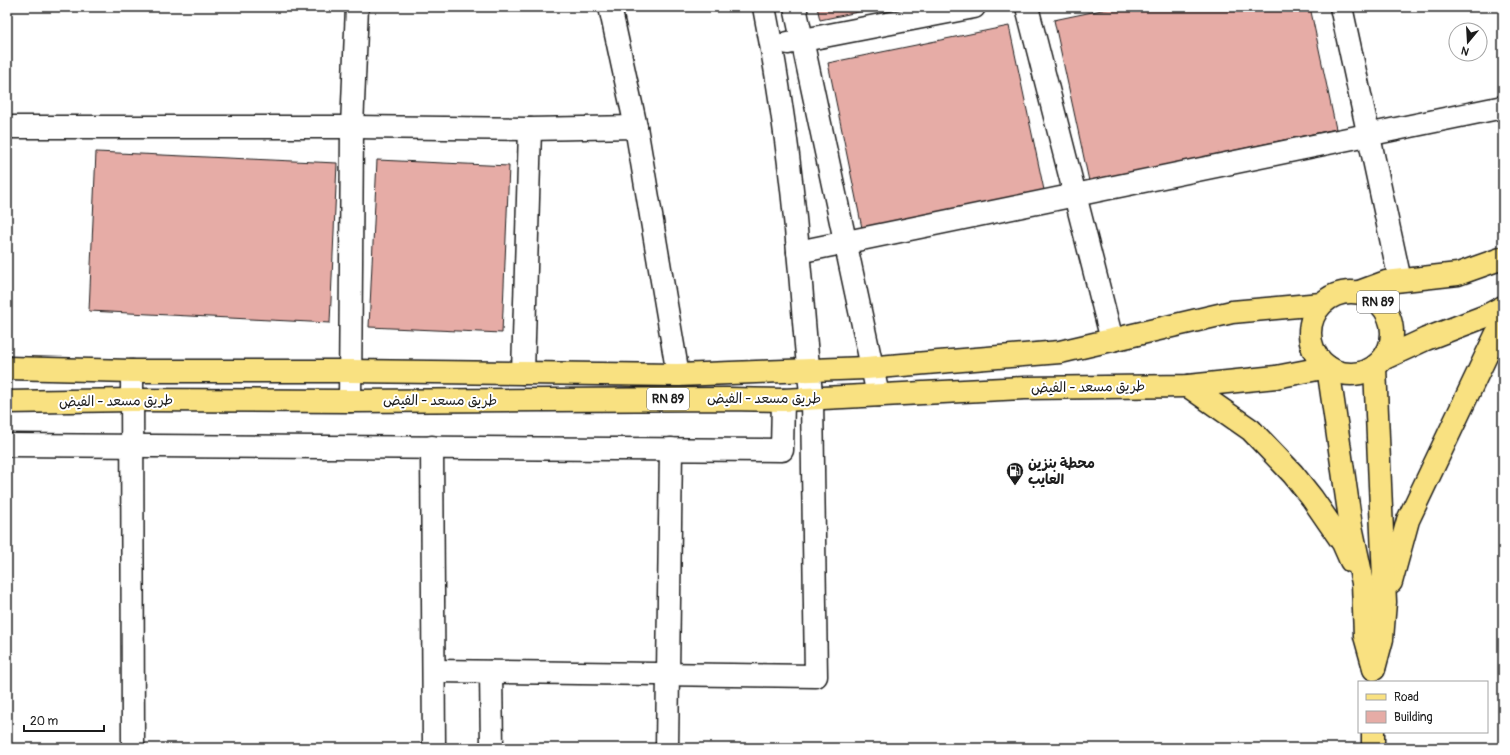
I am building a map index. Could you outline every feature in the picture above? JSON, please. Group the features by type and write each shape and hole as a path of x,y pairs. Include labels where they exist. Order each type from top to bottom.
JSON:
{"main road":[{"name":"طريق مسعد - الفيض","path":"7,368 132,371 350,371 678,375 872,367 1060,352 1232,312 1321,304 1332,296 1345,292 1359,292 1386,282 1458,274 1503,258"},
{"name":"RN 89","path":"1359,292 1372,297 1383,306 1390,318 1393,332 1391,345 1380,362"},
{"path":"1321,304 1313,315 1310,328 1310,342 1315,355 1336,372 1349,375 1363,374 1380,362 1426,339 1486,316 1503,307"},
{"path":"1385,602 1408,520 1503,324"},
{"path":"1374,675 1382,638 1385,602 1380,362"},
{"name":"طريق مسعد - الفيض","path":"7,402 132,400 783,400 1025,388 1188,386 1276,377 1328,367"},
{"path":"1328,367 1351,526 1363,583 1365,636 1374,675"},
{"path":"1188,386 1251,430 1293,474 1312,498 1343,543 1363,583"},
{"path":"1373,733 1373,748"}],"street":[{"path":"350,401 352,127 357,7"},
{"path":"610,7 636,127 678,375"},
{"path":"434,671 816,676 812,399 808,370 793,199 764,7"},
{"path":"795,7 878,395"},
{"path":"771,46 974,7"},
{"path":"1027,7 1112,340"},
{"path":"1341,7 1400,280"},
{"path":"798,252 1503,107"},
{"path":"7,127 352,127 530,129 636,127"},
{"path":"523,373 530,129"},
{"path":"132,371 133,748"},
{"path":"7,445 782,450 783,400"},
{"path":"432,447 434,748"},
{"path":"667,748 671,449"},
{"path":"491,672 492,748"}],"building":[{"path":"817,7 882,7 820,20"},
{"path":"1116,7 1310,7 1336,129 1089,181 1054,20"},
{"path":"1009,26 1044,190 862,228 828,63"},
{"path":"96,152 337,163 330,323 89,311"},
{"path":"377,160 509,166 502,333 369,327"}],"place":[{"name":"محطة بنزين العايب","path":"1015,486"}]}
